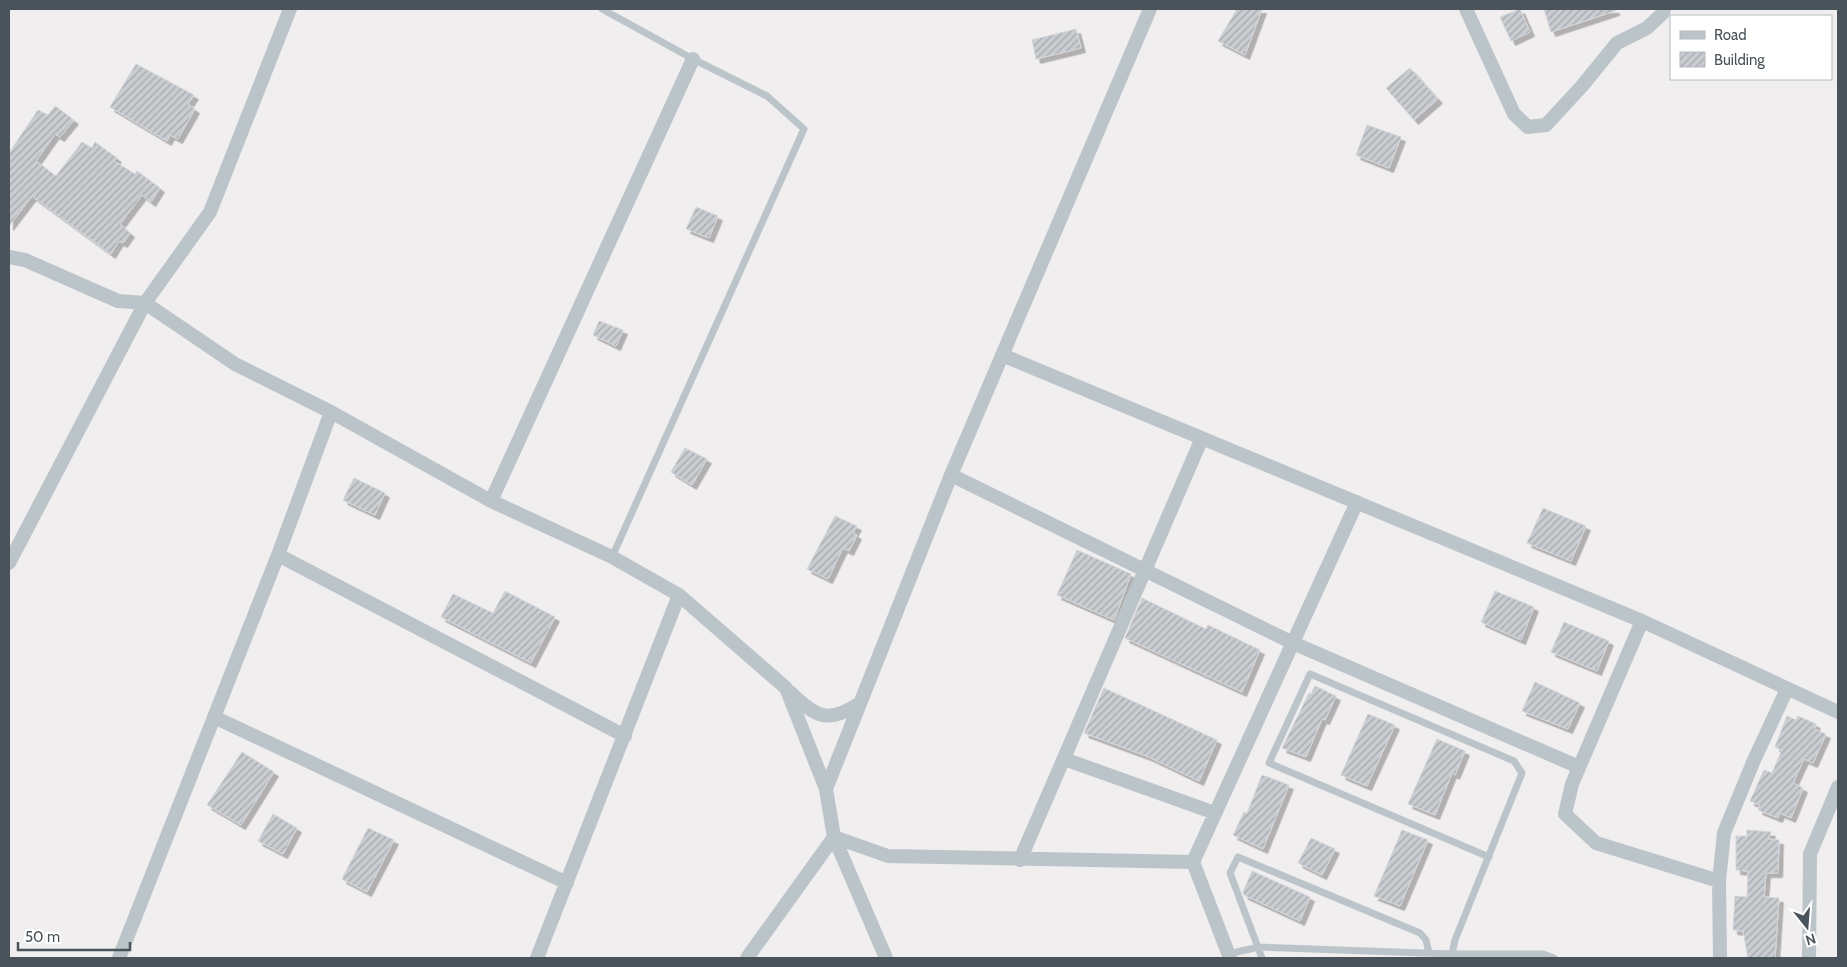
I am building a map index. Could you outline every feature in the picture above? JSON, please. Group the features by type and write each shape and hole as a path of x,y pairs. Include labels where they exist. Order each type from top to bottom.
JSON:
{"street":[{"path":"9,563 145,303 210,212 290,9"},
{"path":"826,789 951,475 1150,9"},
{"path":"1466,9 1514,114 1528,127 1546,125 1582,86 1617,43 1647,28 1664,12 1664,9"},
{"path":"491,501 694,59"},
{"path":"9,257 25,260 118,301 145,303 236,364 331,412 491,501 612,556 678,595 802,704 817,714 841,716 860,703"},
{"path":"1002,355 1642,621 1838,712"},
{"path":"119,958 278,555 331,412"},
{"path":"1020,860 1202,438"},
{"path":"951,475 1293,643 1579,767"},
{"path":"1229,956 1193,862 1357,502"},
{"path":"278,555 625,736"},
{"path":"537,958 625,736 678,595"},
{"path":"1642,621 1572,784 1565,814 1596,843 1719,882"},
{"path":"786,688 826,789 834,836 886,958"},
{"path":"1720,958 1719,882 1724,833 1754,760 1787,689"},
{"path":"214,717 567,883"},
{"path":"1064,759 1215,813"},
{"path":"1809,958 1810,854 1838,787"},
{"path":"834,836 888,856 1193,862"},
{"path":"747,958 834,836"}],"lane":[{"path":"602,9 767,96 804,129 612,556"},
{"path":"1452,954 1455,940 1489,857 1522,773 1518,764 1310,674 1269,763 1489,857"},
{"path":"1262,958 1230,873 1238,857 1420,933 1426,940 1430,953"},
{"path":"1229,956 1259,947 1452,954 1544,954 1554,958"}],"building":[{"path":"1237,9 1262,9 1245,55 1218,41"},
{"path":"1520,9 1530,32 1511,41 1500,17"},
{"path":"1544,9 1615,9 1615,11 1551,32"},
{"path":"1076,29 1081,48 1036,59 1032,40"},
{"path":"136,64 194,95 188,104 195,109 178,139 170,135 167,141 110,107"},
{"path":"1410,68 1438,99 1414,120 1386,88"},
{"path":"55,106 74,120 60,137 55,134 36,161 56,176 82,142 92,148 95,142 117,158 114,161 135,174 137,171 160,188 151,202 142,195 120,224 130,233 123,243 119,241 111,254 32,196 9,226 9,153 38,110 48,115"},
{"path":"1367,125 1401,137 1389,168 1356,155"},
{"path":"696,207 718,216 709,238 686,229"},
{"path":"599,321 623,330 616,346 593,335"},
{"path":"685,448 707,459 692,485 671,472"},
{"path":"354,478 385,493 375,515 343,500"},
{"path":"1543,508 1586,526 1571,561 1527,543"},
{"path":"835,516 857,526 853,533 857,535 849,551 843,548 828,579 807,569"},
{"path":"1077,550 1131,574 1114,620 1057,595"},
{"path":"505,591 555,617 531,663 441,617 453,594 493,613"},
{"path":"1495,591 1534,607 1521,640 1481,622"},
{"path":"1142,598 1206,629 1208,625 1260,650 1242,692 1125,638"},
{"path":"1564,622 1609,641 1597,671 1551,652"},
{"path":"1535,682 1580,703 1568,729 1522,711"},
{"path":"1315,686 1336,696 1325,720 1322,719 1306,757 1282,748 1309,693 1311,694"},
{"path":"1104,688 1217,740 1199,781 1149,757 1084,733"},
{"path":"1368,714 1395,725 1367,786 1341,775"},
{"path":"1787,716 1796,720 1798,716 1816,724 1814,729 1826,734 1813,763 1804,759 1793,783 1803,788 1791,818 1780,813 1778,818 1758,810 1760,805 1750,801 1764,770 1772,773 1782,750 1775,747"},
{"path":"1437,739 1465,751 1455,775 1452,773 1435,815 1408,804"},
{"path":"242,752 274,772 241,825 207,805"},
{"path":"1262,775 1289,785 1263,849 1233,835 1244,812 1247,813"},
{"path":"273,814 297,828 283,854 258,841"},
{"path":"368,828 394,840 367,892 342,879"},
{"path":"1402,830 1428,840 1400,906 1374,896"},
{"path":"1747,830 1771,832 1768,839 1779,840 1778,873 1766,873 1764,897 1779,898 1775,958 1748,958 1743,931 1733,930 1735,896 1747,897 1748,871 1736,870 1736,836 1747,836"},
{"path":"1311,838 1335,849 1322,875 1298,863"},
{"path":"1252,871 1310,897 1300,921 1244,895 1243,892"}]}
